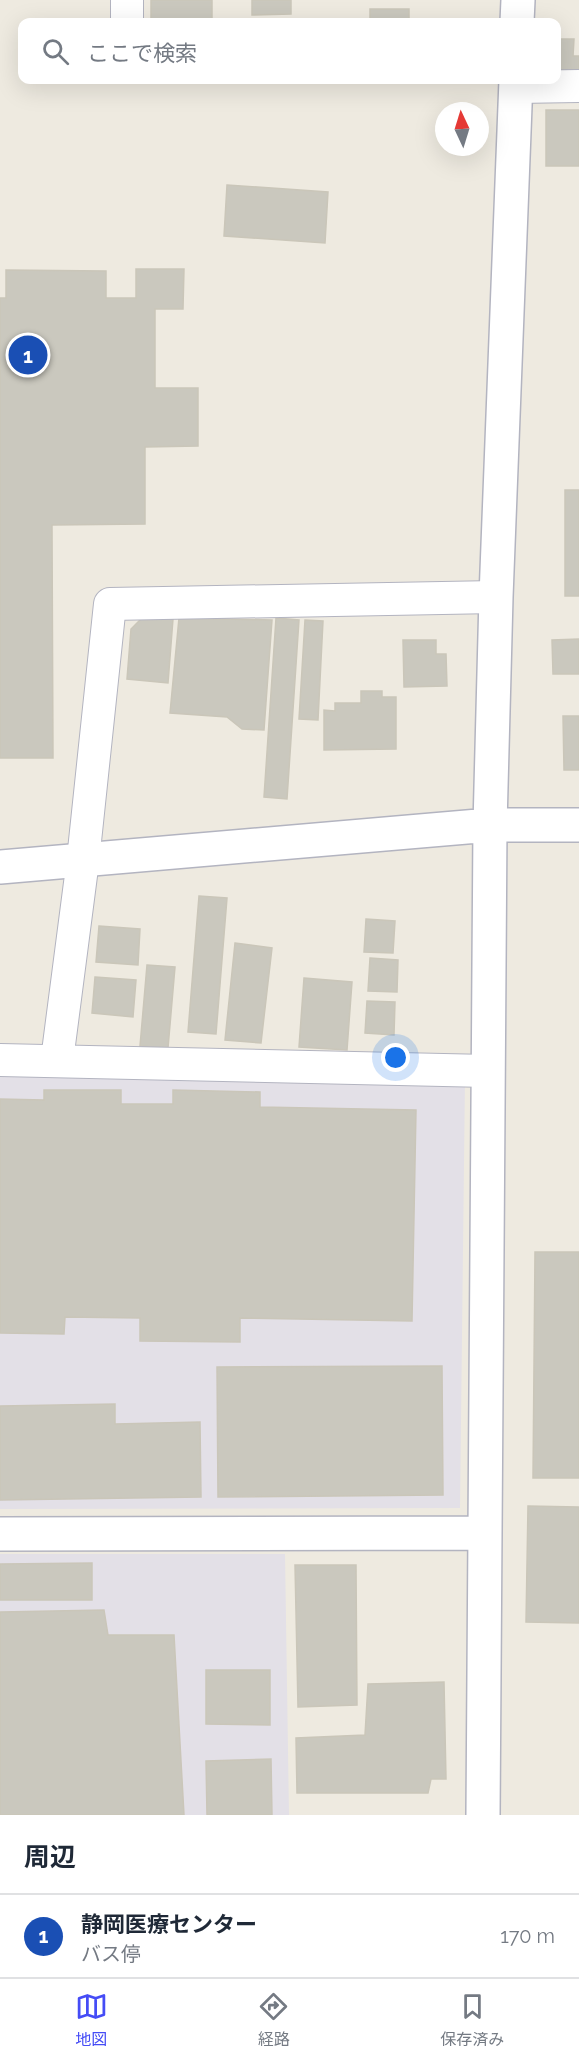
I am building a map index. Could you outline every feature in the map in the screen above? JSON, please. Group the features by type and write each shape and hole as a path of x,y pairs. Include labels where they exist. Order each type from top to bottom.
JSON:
{"street":[{"path":"127,0 127,18"},
{"path":"517,18 518,0"},
{"path":"483,1815 490,825 496,597 516,84"},
{"path":"537,84 579,86"},
{"path":"57,1060 83,860 110,604 496,597"},
{"path":"0,867 490,825 579,825"},
{"path":"0,1060 488,1071"},
{"path":"0,1534 484,1533"}],"shaded area":[{"path":"0,1073 465,1078 460,1508 0,1509"},
{"path":"0,1554 285,1554 289,1815 0,1815"}],"building":[{"path":"151,0 212,0 212,18 151,18"},
{"path":"252,0 291,0 291,14 252,15"},
{"path":"370,9 409,9 409,18 370,18"},
{"path":"561,39 574,39 573,56 579,56 579,70 561,70"},
{"path":"546,110 579,110 579,166 546,166"},
{"path":"227,185 328,192 325,243 224,236"},
{"path":"136,269 184,269 183,309 155,309 155,388 198,388 198,446 145,447 145,524 52,525 53,758 0,758 0,298 6,298 6,270 106,271 106,298 136,298"},
{"path":"565,490 579,490 579,596 565,596"},
{"path":"144,616 173,619 168,683 127,679 131,629"},
{"path":"179,618 272,620 264,730 242,729 227,717 170,713"},
{"path":"276,618 299,620 287,799 264,797"},
{"path":"305,620 323,621 318,720 299,719"},
{"path":"579,639 579,674 553,674 552,640"},
{"path":"403,640 436,640 436,654 446,654 447,686 404,687"},
{"path":"361,691 382,691 382,697 396,697 396,749 324,750 324,710 335,711 335,703 361,703"},
{"path":"563,716 579,716 579,770 564,770"},
{"path":"199,896 227,898 216,1034 188,1032"},
{"path":"366,919 395,921 393,953 364,952"},
{"path":"99,926 140,929 138,965 96,962"},
{"path":"235,943 272,948 261,1043 225,1040"},
{"path":"370,958 398,960 397,992 368,991"},
{"path":"147,965 175,967 168,1048 140,1046"},
{"path":"95,977 136,980 133,1017 92,1013"},
{"path":"304,978 352,982 347,1050 299,1047"},
{"path":"367,1001 395,1002 394,1035 365,1033"},
{"path":"44,1090 121,1090 121,1104 173,1104 173,1090 260,1092 260,1107 416,1110 412,1321 240,1318 240,1342 140,1341 140,1318 65,1317 64,1334 0,1333 0,1099 44,1100"},
{"path":"535,1252 579,1252 579,1478 533,1478"},
{"path":"442,1366 443,1495 218,1497 217,1367"},
{"path":"115,1404 115,1424 200,1422 201,1497 0,1500 0,1406"},
{"path":"528,1506 579,1507 579,1623 526,1622"},
{"path":"92,1563 92,1600 0,1600 0,1564"},
{"path":"295,1565 356,1565 357,1705 298,1707"},
{"path":"104,1610 108,1635 174,1635 184,1815 0,1815 0,1612"},
{"path":"206,1670 270,1670 270,1725 206,1724"},
{"path":"444,1682 446,1779 431,1779 428,1793 297,1793 296,1738 365,1735 368,1684"},
{"path":"271,1759 272,1815 207,1815 206,1761"}],"place":[{"name":"静岡医療センター","path":"28,355"}]}
